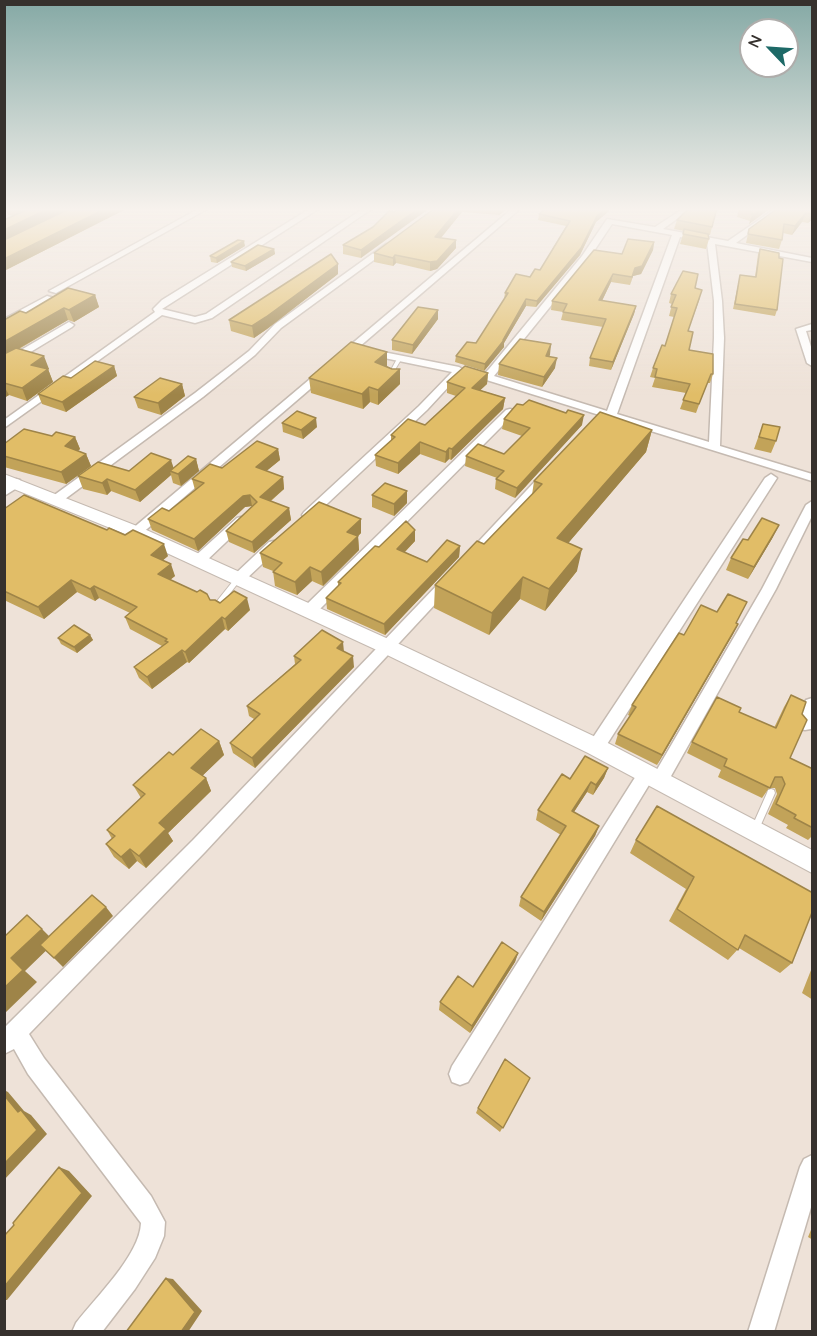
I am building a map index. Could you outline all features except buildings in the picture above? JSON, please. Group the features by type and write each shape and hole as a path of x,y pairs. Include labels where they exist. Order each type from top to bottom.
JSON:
{"street":[{"path":"4,323 94,270"},
{"path":"160,312 157,309 165,302 216,270"},
{"path":"4,425 160,312 195,320 209,316 277,270"},
{"path":"57,499 199,395 252,353 278,326 355,270"},
{"path":"136,532 444,270"},
{"path":"487,377 574,270"},
{"path":"592,427 608,415 663,270"},
{"path":"714,270 719,338 714,446"},
{"path":"4,365 69,325"},
{"path":"813,327 801,329 813,363"},
{"path":"350,349 487,377 813,478"},
{"path":"298,524 423,408 459,370"},
{"path":"310,610 510,412"},
{"path":"85,1332 142,1256 153,1236 153,1224 143,1204 36,1066 10,1038 199,846 556,467"},
{"path":"596,747 771,478"},
{"path":"8,485 57,499 310,610 596,747 813,862"},
{"path":"460,1074 654,777 769,589 813,505"},
{"path":"199,560 251,512"},
{"path":"239,578 281,539"},
{"path":"805,724 813,704"},
{"path":"761,1332 813,1167"}],"lane":[{"path":"394,380 394,368 400,358"},
{"path":"215,608 239,578"},
{"path":"755,831 771,793"}]}
